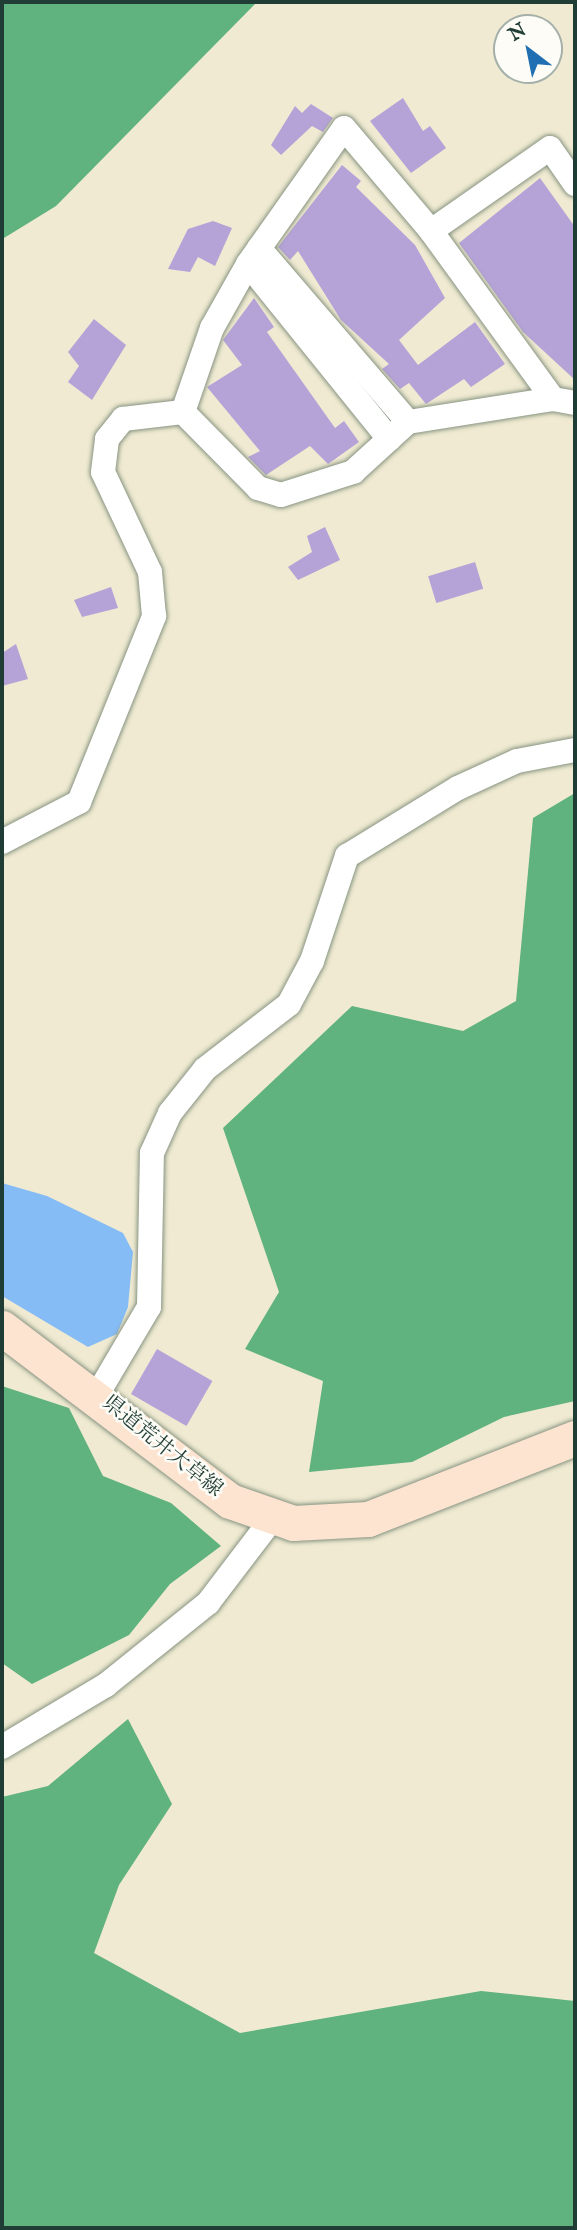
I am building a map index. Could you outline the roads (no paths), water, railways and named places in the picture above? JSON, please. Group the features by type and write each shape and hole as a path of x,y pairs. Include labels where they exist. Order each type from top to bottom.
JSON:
{"main road":[{"name":"県道荒井大草線","path":"2,1328 97,1395 190,1473 272,1519 331,1525 368,1519 575,1438"}],"street":[{"path":"183,412 212,328 254,256 345,128 567,399"},
{"path":"432,231 550,148 575,184"},
{"path":"254,256 408,422"},
{"path":"254,256 389,439"},
{"path":"183,412 258,488 281,495 353,472 408,422 567,399"},
{"path":"2,842 79,802 154,616 150,572 103,472 107,439 123,419 183,412"},
{"path":"97,1395 149,1307 152,1153 170,1113 205,1069 289,1004 317,949 347,856 458,788 517,761 575,750"},
{"path":"2,1747 106,1685 208,1603 272,1519"}],"water":[{"path":"2,1183 47,1196 123,1233 133,1252 128,1307 117,1334 88,1347 2,1296"}]}
